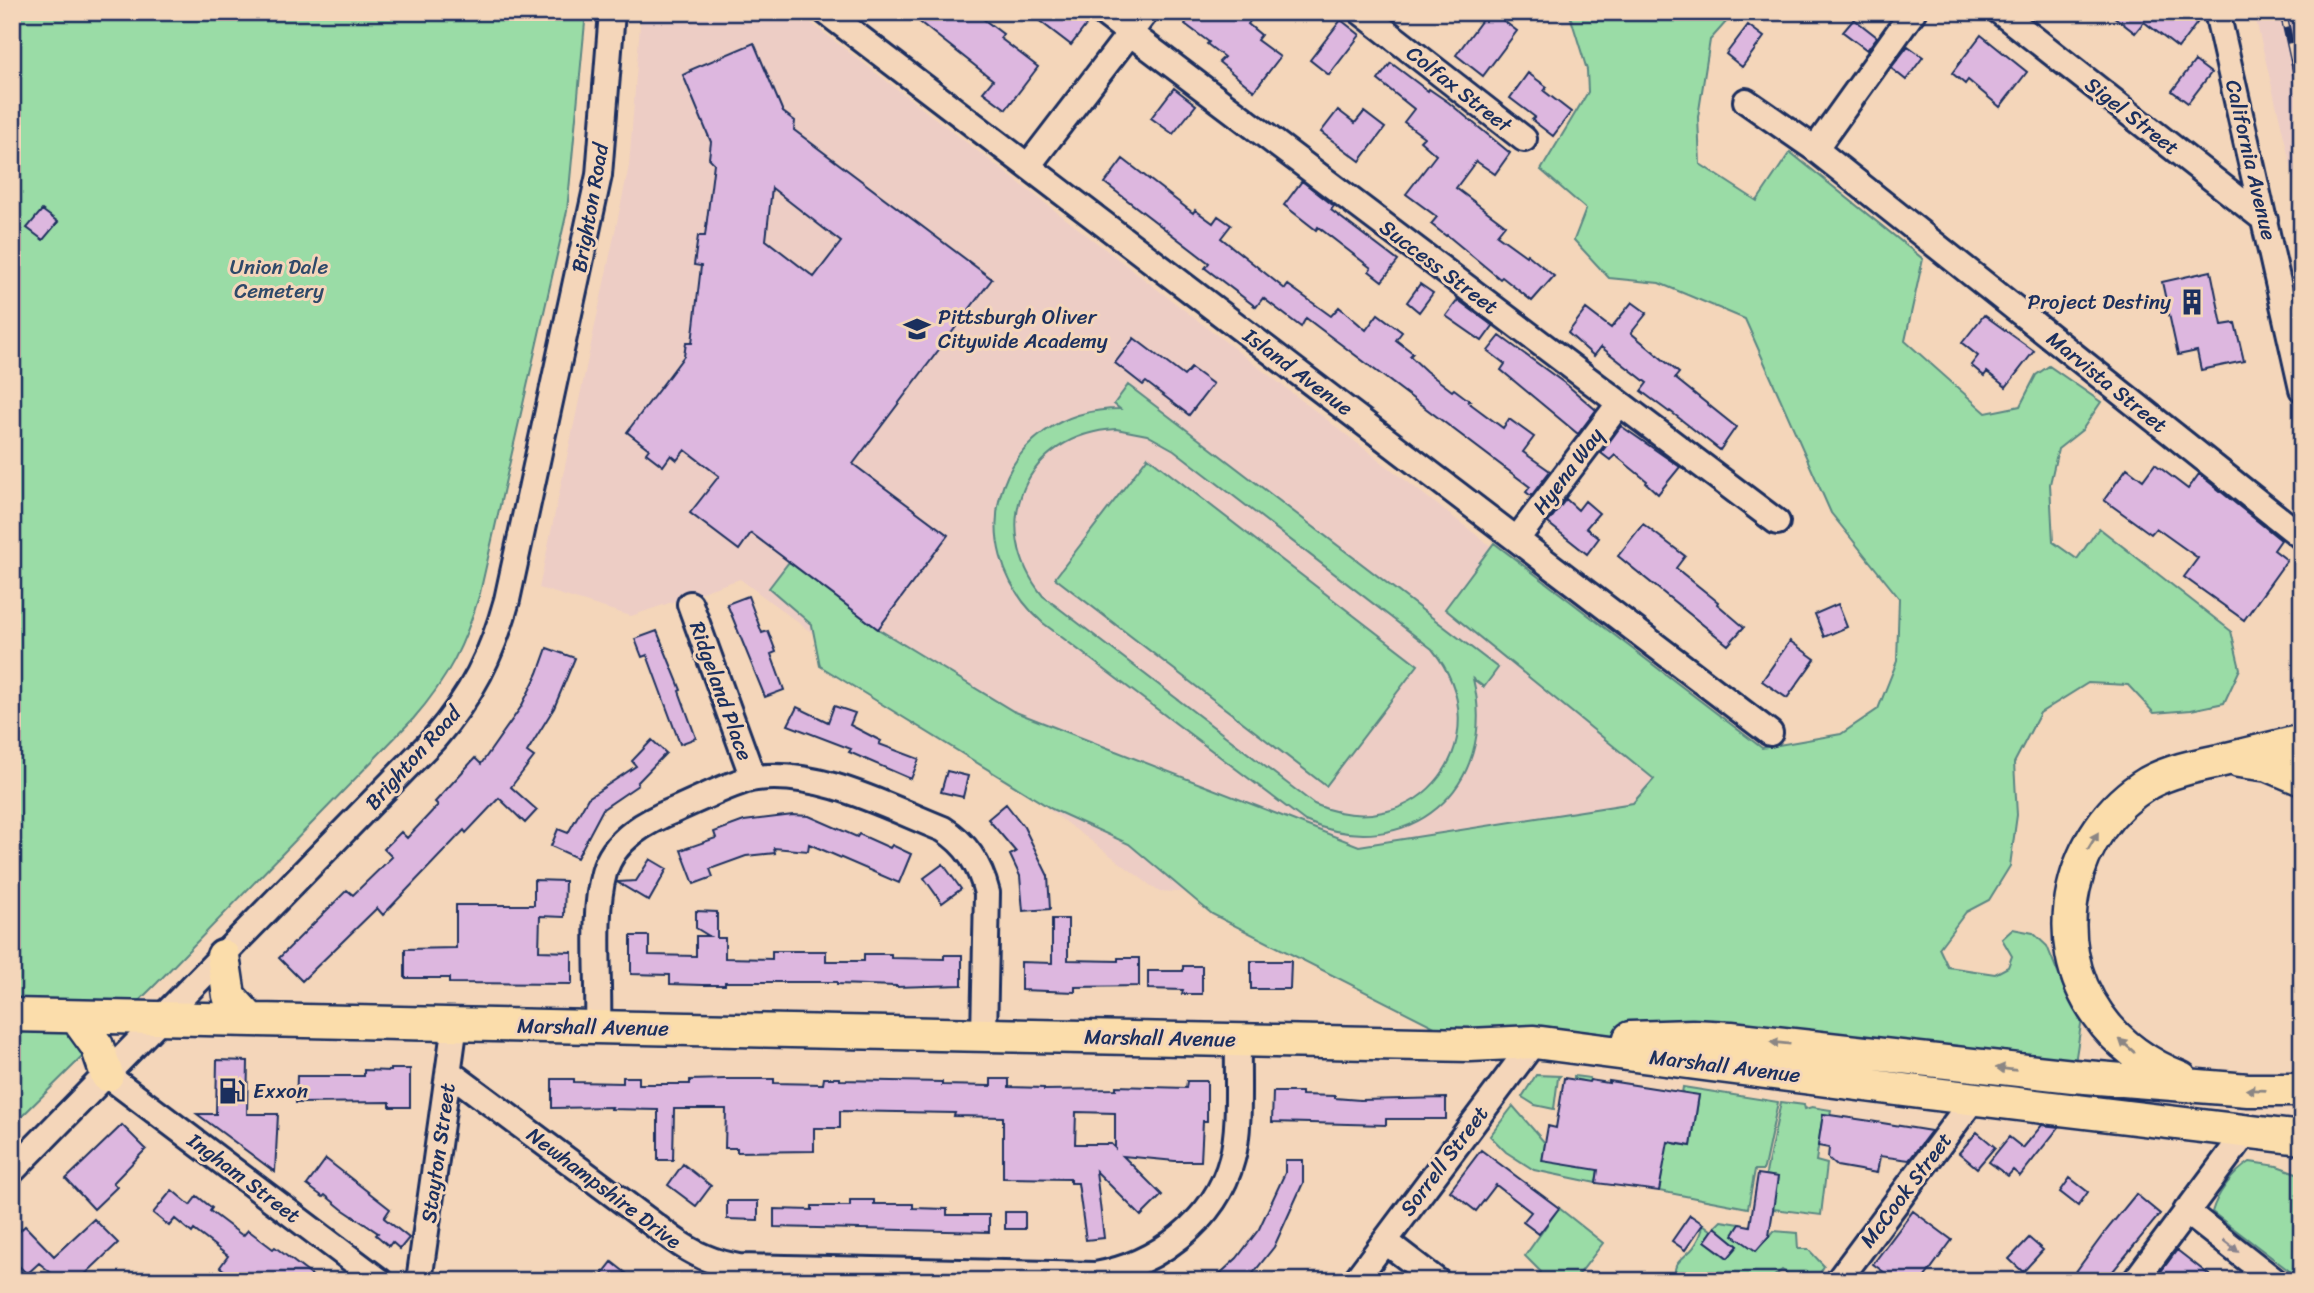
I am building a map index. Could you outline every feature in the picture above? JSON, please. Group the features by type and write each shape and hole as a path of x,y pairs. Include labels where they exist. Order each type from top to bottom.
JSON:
{"main road":[{"path":"2209,1087 2150,1063 2135,1053 2097,1014 2079,980 2071,955 2069,923 2073,888 2089,845 2115,811 2137,792 2162,777 2302,741"},
{"path":"2213,762 2250,761 2269,765 2302,779"},
{"path":"223,956 229,996 251,1020"},
{"name":"Marshall Avenue","path":"12,1015 1470,1045 1534,1042 2298,1136"},
{"path":"76,1017 97,1046 107,1075"},
{"path":"1534,1042 1692,1036 1731,1038 2073,1076 2248,1090 2302,1090"}],"street":[{"name":"Brighton Road","path":"12,1171 434,739 456,714 488,660 507,600 597,187 612,12"},
{"name":"Island Avenue","path":"826,12 1770,733"},
{"name":"Success Street","path":"1102,12 1777,522"},
{"path":"1028,166 1146,12"},
{"name":"Colfax Street","path":"1361,12 1524,139"},
{"path":"1815,149 1913,12"},
{"name":"Sigel Street","path":"2000,12 2265,220"},
{"name":"California Avenue","path":"2217,12 2302,390"},
{"name":"Marvista Street","path":"1746,101 1815,149 2302,537"},
{"name":"Hyena Way","path":"1517,539 1619,404"},
{"name":"Ridgeland Place","path":"690,604 753,778"},
{"path":"598,1027 600,894 604,871 612,855 633,833 661,816 753,778 793,777 846,790 943,829 955,836 967,849 983,876 987,893 984,1035"},
{"name":"Stayton Street","path":"419,1281 455,1024"},
{"name":"Newhampshire Drive","path":"449,1072 673,1239 710,1261 739,1267 1095,1275 1125,1268 1156,1254 1192,1226 1218,1192 1227,1175 1236,1140 1238,1040"},
{"name":"Sorrell Street","path":"1355,1281 1534,1042"},
{"name":"Ingham Street","path":"107,1075 380,1281"},
{"name":"McCook Street","path":"1838,1281 1974,1098"},
{"path":"2135,1281 2247,1131"},
{"path":"2186,1212 2275,1281"},
{"path":"1385,1241 1437,1281"}],"shaded area":[{"path":"641,12 797,12 1756,750 1624,915 1158,891 740,579 631,616 539,588 629,166"},
{"path":"2254,12 2302,12 2302,212"}],"green space":[{"name":"Union Dale Cemetery","path":"12,12 586,12 567,211 480,593 454,660 436,690 413,719 157,983 12,1126"},
{"path":"1569,12 1735,12 1710,40 1698,117 1700,164 1757,201 1790,152 1923,259 1905,341 1986,413 2020,406 2036,375 2049,366 2101,402 2082,430 2058,449 2050,484 2053,542 2077,559 2099,528 2231,631 2240,669 2224,703 2191,710 2154,713 2128,685 2088,683 2040,713 2014,763 2017,815 2010,866 1989,900 1966,912 1939,948 1948,967 1995,974 2008,967 2012,956 2002,939 2013,929 2033,933 2047,946 2066,993 2082,1018 2073,1076 1470,1045 1212,914 1129,844 1052,809 820,666 812,625 769,588 789,562 878,629 1013,711 1359,846 1633,803 1654,779 1445,609 1494,543 1762,748 1841,734 1878,709 1897,661 1899,598 1831,513 1745,319 1659,283 1609,278 1574,240 1586,209 1541,170 1588,92 1587,70"},
{"path":"1128,385 1498,668 1484,687 1473,679 1478,718 1472,754 1459,784 1437,808 1410,825 1378,833 1343,832 1305,821 1043,623 1016,591 1001,556 997,521 1003,486 1019,456 1045,431 1079,415 1120,409 1114,404","holes":["1116,429 1147,435 1174,450 1432,649 1452,683 1459,717 1454,749 1439,777 1416,798 1387,811 1352,814 1314,804 1043,596 1026,569 1018,541 1017,514 1024,488 1038,466 1058,447 1084,435"]},
{"path":"1148,457 1418,665 1326,786 1055,578"},
{"path":"1536,1075 1560,1076 1554,1109 1535,1105 1522,1097"},
{"path":"1574,1076 1590,1078 1584,1117 1599,1161 1596,1183 1534,1170 1506,1152 1490,1136 1513,1106 1545,1143 1543,1161 1583,1081 1574,1079"},
{"path":"1683,1087 1778,1102 1764,1168 1755,1170 1748,1208 1659,1191 1662,1173 1653,1140 1669,1142 1673,1118 1678,1134 1676,1144 1691,1146 1699,1095 1682,1093"},
{"path":"1781,1102 1804,1105 1805,1109 1812,1107 1831,1110 1830,1115 1823,1114 1816,1161 1827,1164 1821,1215 1773,1209 1777,1177 1766,1173"},
{"path":"2250,1162 2277,1166 2302,1175 2302,1281 2295,1281 2288,1270 2212,1212 2226,1184"},
{"path":"1559,1208 1603,1243 1574,1281 1535,1281 1541,1272 1525,1256"},
{"path":"1721,1221 1740,1224 1736,1230 1756,1251 1774,1231 1797,1233 1798,1249 1808,1249 1824,1266 1816,1281 1797,1281 1782,1270 1768,1281 1678,1281 1675,1268 1696,1243 1703,1224 1712,1231 1705,1241 1727,1258 1738,1246 1715,1227"}],"building":[{"path":"907,12 974,12 1003,34 1000,38 1038,67 1006,109 983,92 993,80"},
{"path":"1028,12 1082,12 1090,20 1071,45"},
{"path":"1194,12 1257,12 1248,24 1261,35 1257,40 1280,57 1254,91 1219,62 1224,57 1207,44 1209,42 1185,24"},
{"path":"1488,12 1492,12 1517,31 1483,76 1456,55"},
{"path":"2108,12 2183,12 2197,23 2178,48 2144,22 2135,33"},
{"path":"1854,19 1877,37 1867,50 1843,32"},
{"path":"1341,20 1360,35 1329,75 1310,60"},
{"path":"1748,25 1764,37 1742,67 1726,54"},
{"path":"1981,35 2027,72 2000,107 1968,80 1965,84 1952,73"},
{"name":"Pittsburgh Oliver Citywide Academy","path":"754,43 783,112 795,121 794,130 992,279 853,464 948,535 878,629 751,533 739,550 690,513 719,476 685,450 677,460 671,455 663,466 646,453 649,449 627,432 684,356 686,343 692,343 701,266 694,265 698,236 705,236 714,163 709,158 711,142 683,75","holes":["772,188 841,242 814,277 766,240"]},
{"path":"1908,46 1923,57 1906,80 1891,68"},
{"path":"2195,61 2211,73 2188,103 2172,91"},
{"path":"1391,63 1428,91 1429,89 1448,102 1510,153 1495,174 1476,161 1456,188 1505,225 1497,235 1554,276 1532,301 1431,224 1437,217 1406,194 1436,155 1420,141 1424,137 1404,122 1414,109 1378,80"},
{"path":"1528,73 1547,87 1544,91 1571,112 1553,136 1532,120 1535,117 1510,98"},
{"path":"1174,88 1196,105 1173,134 1151,118"},
{"path":"1338,110 1355,123 1364,112 1385,128 1360,161 1321,132"},
{"path":"1123,159 1193,213 1195,210 1213,223 1218,216 1231,225 1221,238 1285,289 1288,285 1331,316 1339,307 1366,330 1378,314 1402,332 1396,340 1413,353 1410,356 1426,371 1452,391 1454,389 1503,428 1509,419 1534,437 1523,452 1550,471 1531,496 1526,492 1530,487 1306,318 1301,327 1263,298 1256,307 1205,268 1209,263 1105,183"},
{"path":"1302,181 1334,206 1331,210 1398,261 1382,281 1369,271 1371,268 1318,227 1316,230 1284,205"},
{"path":"42,210 58,222 43,240 27,228"},
{"name":"Project Destiny","path":"2211,271 2222,325 2235,323 2244,361 2201,370 2197,351 2178,355 2162,282"},
{"path":"1420,284 1433,293 1419,312 1407,302"},
{"path":"1458,300 1493,326 1482,341 1446,316"},
{"path":"1632,302 1647,313 1631,333 1679,373 1675,378 1736,427 1720,450 1641,391 1647,383 1601,347 1594,356 1568,333 1586,309 1611,328"},
{"path":"1984,315 2034,351 2006,387 1987,372 1984,376 1971,365 1978,356 1962,343"},
{"path":"1500,336 1596,410 1578,434 1501,370 1505,364 1488,351"},
{"path":"1134,338 1184,376 1191,368 1213,384 1189,415 1146,382 1143,385 1115,363"},
{"path":"1621,426 1680,467 1658,494 1647,481 1615,455 1610,460 1601,453"},
{"path":"2155,464 2188,489 2199,474 2281,540 2274,550 2287,560 2244,620 2184,577 2198,558 2156,528 2151,534 2104,500 2127,468 2143,480"},
{"path":"1566,499 1578,510 1585,501 1599,513 1586,528 1599,538 1587,554 1548,523"},
{"path":"1643,524 1685,556 1676,568 1744,627 1728,645 1618,556"},
{"path":"748,596 762,633 768,631 776,652 771,654 784,690 765,697 727,604"},
{"path":"1838,604 1847,627 1824,637 1815,614"},
{"path":"657,631 681,690 679,691 696,738 680,744 647,655 642,657 635,639"},
{"path":"1790,641 1815,659 1787,698 1762,681"},
{"path":"547,648 575,658 554,708 527,752 534,757 511,787 537,810 525,823 499,798 466,833 464,830 383,915 377,908 302,981 279,958 347,890 353,895 392,857 384,849 401,832 407,838 438,805 435,802 475,758 481,764 521,707"},
{"path":"834,706 855,713 850,725 881,741 879,744 919,759 911,779 849,752 851,749 788,725 797,707 828,722"},
{"path":"652,740 666,753 638,785 603,809 577,858 551,846 558,829 568,833 588,798 636,766 632,761"},
{"path":"947,771 968,776 963,797 941,792"},
{"path":"1006,804 1024,827 1048,876 1050,909 1023,911 1020,876 1010,855 1016,852 988,819"},
{"path":"793,815 809,816 857,837 859,834 911,854 899,883 809,844 808,851 774,848 775,853 746,856 710,869 713,877 694,884 681,850 716,838 714,832 744,821"},
{"path":"650,859 667,869 649,901 617,882 636,881"},
{"path":"943,864 961,889 942,903 924,878"},
{"path":"534,880 565,881 564,917 540,916 539,951 572,952 572,984 449,983 449,978 405,978 405,949 456,948 456,905 534,905"},
{"path":"696,911 717,912 717,938 725,938 725,958 772,959 772,951 826,951 826,961 864,961 864,954 891,954 891,958 944,959 944,955 962,955 962,985 896,987 837,982 670,984 670,975 631,974 631,936 649,936 649,955 696,956 696,936 709,936 696,928"},
{"path":"1052,919 1068,919 1068,960 1118,961 1118,958 1139,958 1139,986 1075,987 1075,992 1021,990 1021,962 1052,963"},
{"path":"1251,961 1291,961 1290,989 1251,989"},
{"path":"1183,966 1202,966 1202,994 1182,994 1183,990 1148,989 1148,971 1183,971"},
{"path":"217,1060 248,1061 247,1114 278,1114 275,1172 197,1114 216,1114"},
{"path":"410,1069 410,1107 390,1107 390,1102 296,1103 297,1076 364,1076 364,1070"},
{"path":"623,1077 639,1077 639,1084 690,1084 690,1080 774,1079 774,1083 823,1084 824,1078 840,1078 991,1086 991,1079 1009,1079 1009,1087 1044,1090 1116,1089 1116,1086 1186,1088 1187,1081 1207,1081 1207,1121 1203,1121 1201,1161 1123,1156 1162,1195 1141,1216 1096,1171 1104,1238 1086,1240 1078,1183 1070,1183 1070,1179 1003,1178 1003,1117 954,1116 955,1113 840,1111 840,1128 814,1128 814,1151 737,1152 737,1148 725,1148 726,1109 674,1109 673,1160 658,1160 658,1110 611,1109 612,1107 552,1108 552,1079 623,1083","holes":["1076,1112 1115,1113 1115,1148 1111,1144 1075,1144"]},
{"path":"1564,1078 1589,1082 1609,1081 1699,1095 1691,1146 1668,1142 1659,1191 1596,1183 1598,1170 1542,1161 1548,1126 1556,1128"},
{"path":"1273,1092 1302,1092 1302,1095 1360,1100 1446,1098 1446,1119 1386,1119 1386,1125 1272,1122"},
{"path":"1823,1114 1931,1131 1909,1160 1880,1156 1877,1173 1837,1166 1828,1158 1829,1148 1818,1146"},
{"path":"122,1125 146,1149 113,1183 117,1187 94,1209 66,1179"},
{"path":"2042,1125 2059,1127 2020,1176 2013,1170 2008,1176 1989,1162 2009,1137 2023,1148"},
{"path":"1977,1132 1995,1147 1977,1168 1959,1153"},
{"path":"1481,1150 1559,1208 1539,1234 1523,1222 1531,1212 1496,1185 1476,1211 1450,1191"},
{"path":"326,1159 390,1209 384,1218 409,1238 400,1249 392,1242 389,1246 376,1235 378,1233 307,1185"},
{"path":"1285,1160 1303,1160 1303,1183 1274,1247 1247,1281 1212,1281 1237,1258 1259,1229 1285,1173"},
{"path":"683,1164 711,1186 696,1206 668,1185"},
{"path":"1758,1174 1778,1177 1769,1236 1756,1251 1733,1235 1740,1224 1750,1226"},
{"path":"2070,1178 2088,1192 2078,1206 2060,1192"},
{"path":"172,1190 190,1205 197,1196 212,1208 210,1211 243,1236 248,1230 319,1281 237,1281 220,1267 228,1256 175,1219 169,1226 153,1213"},
{"path":"2136,1194 2160,1214 2113,1271 2121,1277 2120,1281 2069,1281 2105,1232"},
{"path":"850,1200 874,1200 874,1204 913,1204 913,1208 947,1209 947,1215 989,1215 989,1232 774,1227 774,1209 812,1210 812,1206 850,1206"},
{"path":"727,1201 758,1201 758,1220 727,1219"},
{"path":"1913,1211 1952,1240 1922,1281 1896,1281 1873,1264"},
{"path":"1005,1212 1025,1212 1025,1229 1005,1229"},
{"path":"1690,1215 1703,1224 1685,1250 1672,1241"},
{"path":"94,1219 118,1243 78,1281 61,1281 39,1263 27,1274 12,1259 12,1238 25,1226 54,1256"},
{"path":"1715,1227 1738,1246 1728,1258 1705,1241"},
{"path":"2029,1238 2043,1250 2023,1272 2009,1259"},
{"path":"2177,1250 2217,1281 2154,1281"},
{"path":"612,1262 636,1281 597,1281"}],"railway":[{"path":"2283,12 2302,98"},
{"path":"2298,12 2302,30"}],"place":[{"name":"Project Destiny","path":"2192,302"},
{"name":"Pittsburgh Oliver Citywide Academy","path":"917,329"},
{"name":"Exxon","path":"232,1091"}]}
